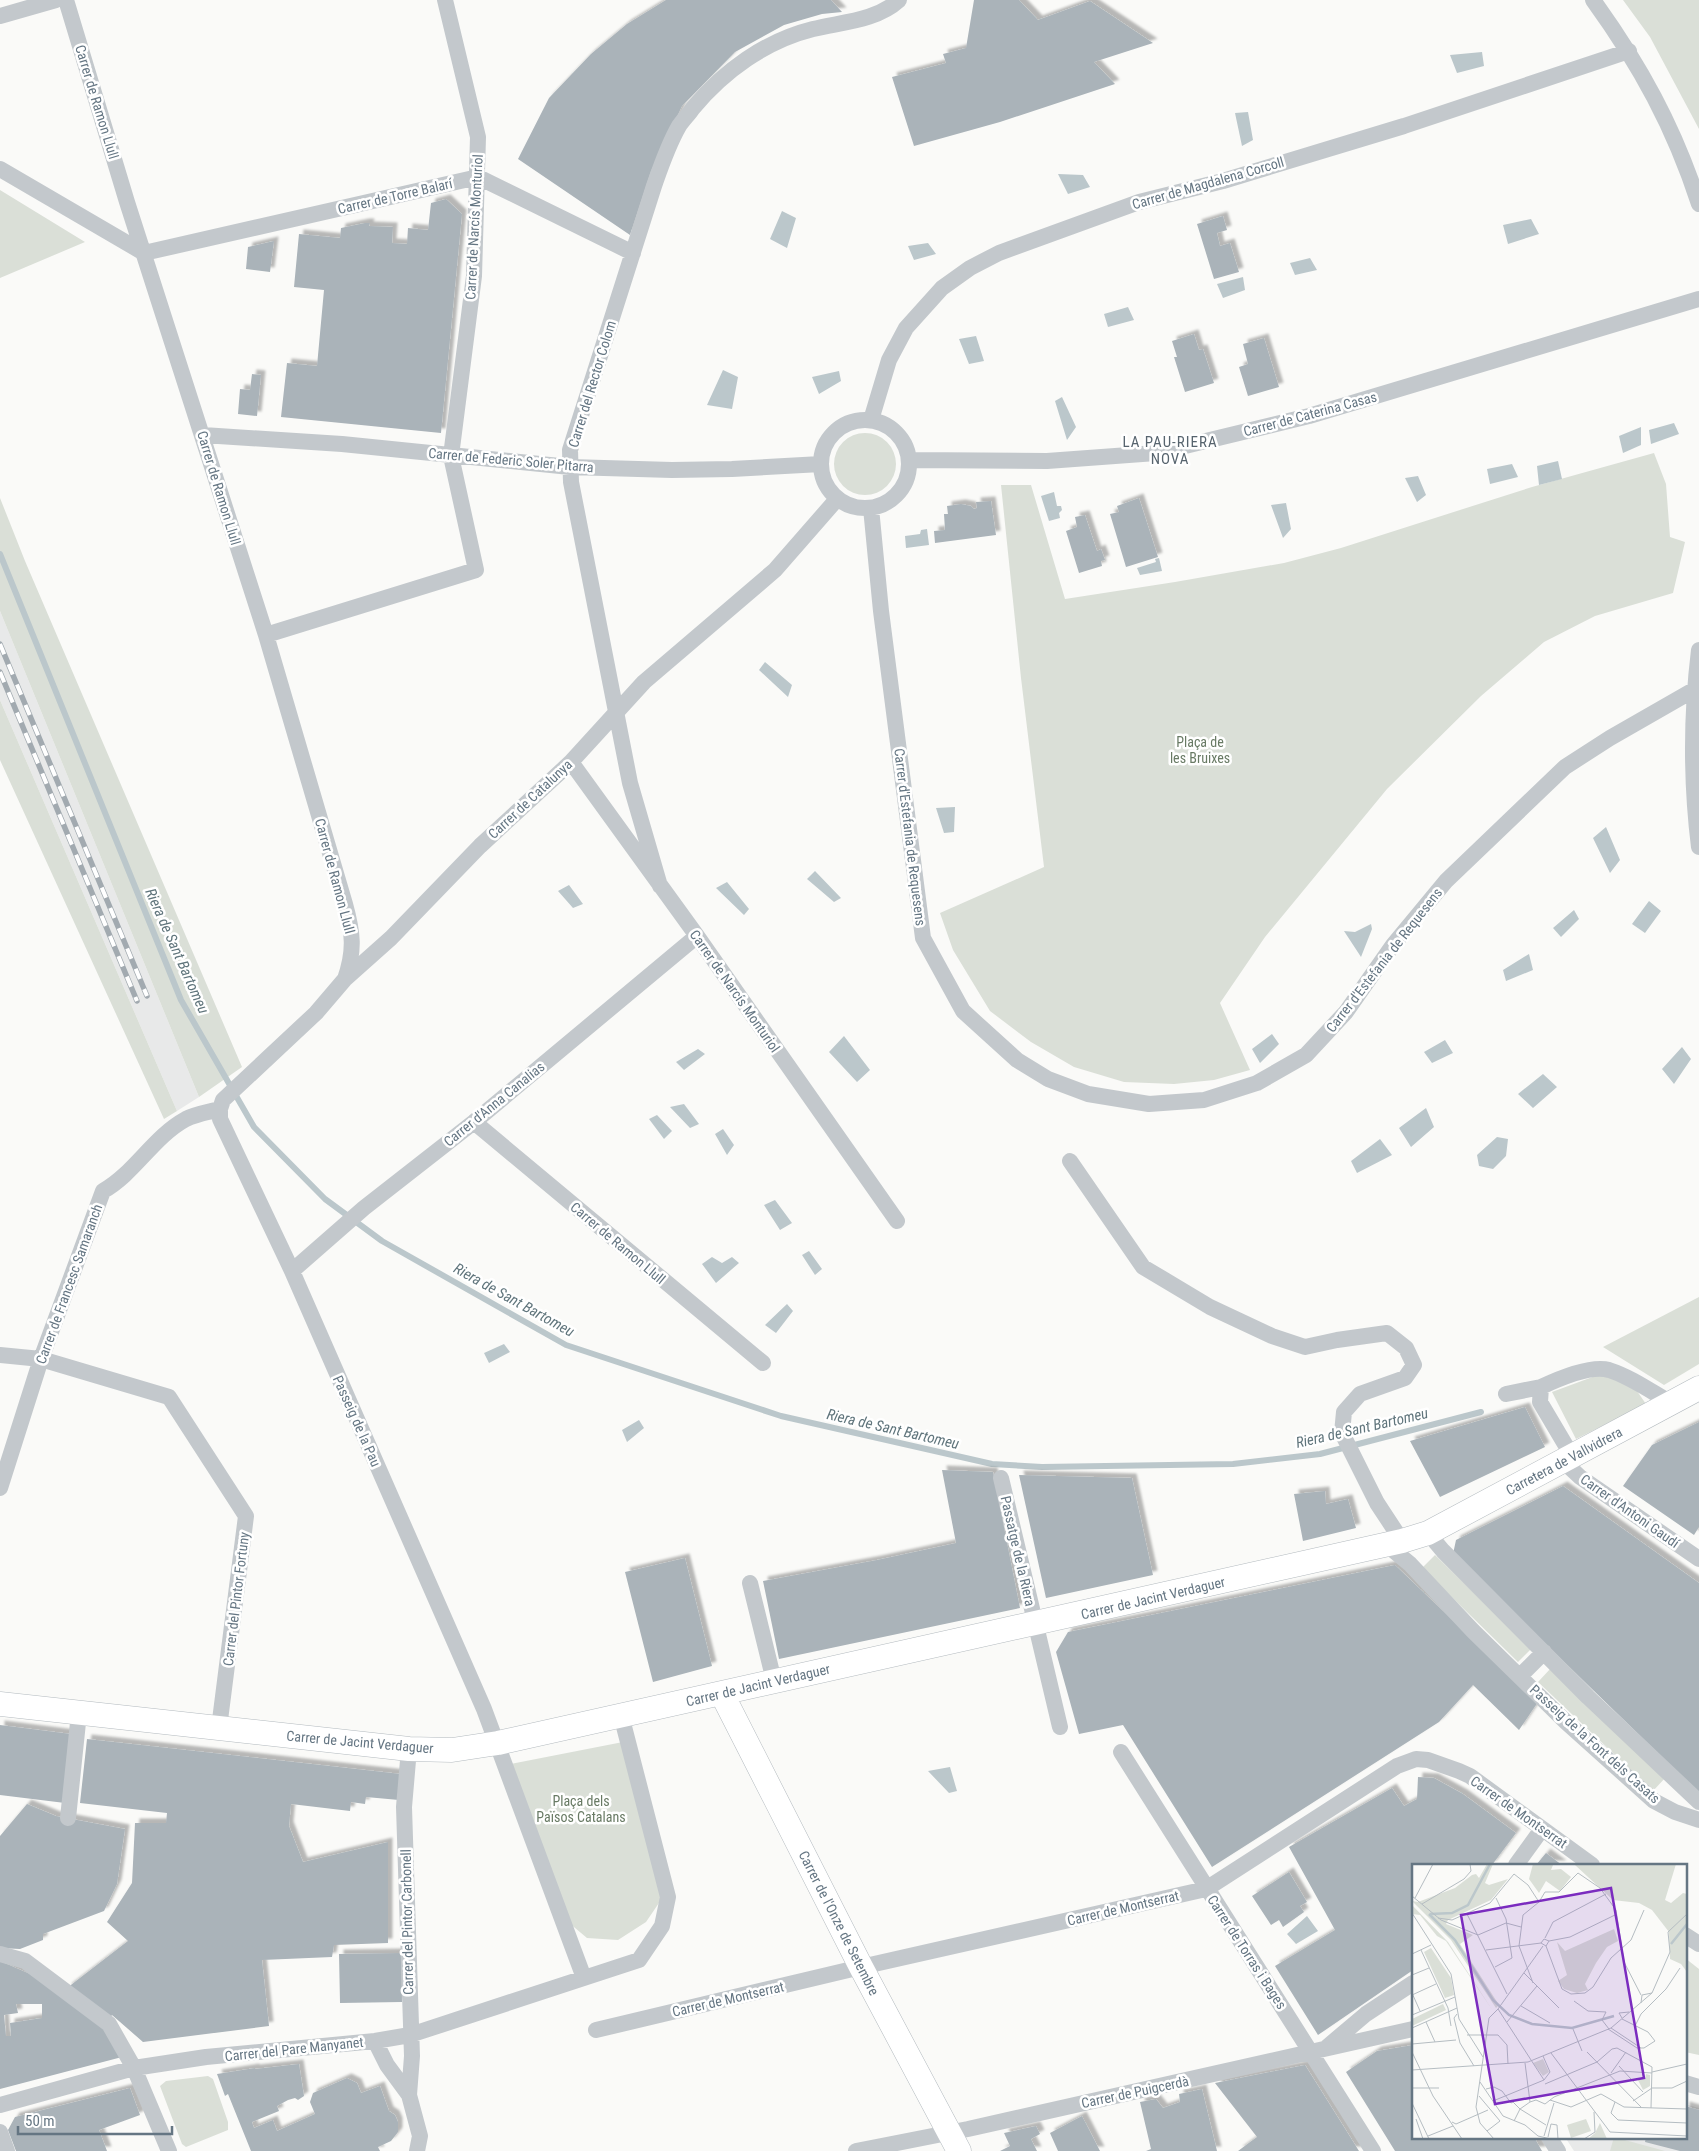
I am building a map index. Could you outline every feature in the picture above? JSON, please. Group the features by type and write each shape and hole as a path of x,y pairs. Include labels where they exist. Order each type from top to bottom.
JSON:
{"main road":[{"name":"Carretera de Vallvidrera","path":"1428,1533 1699,1388"},
{"name":"Carrer de Jacint Verdaguer","path":"0,1704 409,1749 452,1750 498,1743 722,1694 1395,1543 1428,1533"},
{"name":"Carrer de l'Onze de Setembre","path":"722,1694 861,1967 954,2142"}],"street":[{"path":"0,16 56,0"},
{"name":"Carrer de Ramon Llull","path":"66,0 144,253 266,635 351,926 353,941 351,961 345,979"},
{"name":"Carrer de Narcís Monturiol","path":"445,0 478,137 474,276 451,456"},
{"name":"Carrer del Rector Colom","path":"660,886 630,783 571,482 570,450 664,159 680,125 715,84 742,61 771,44 811,29 851,21 878,5 899,0"},
{"path":"1593,0 1629,51 1662,109 1699,204"},
{"name":"Carrer de Magdalena Corcoll","path":"871,420 889,360 906,328 942,288 970,268 999,252 1139,202 1223,181 1404,126 1629,51"},
{"path":"0,169 144,253"},
{"path":"478,177 633,253"},
{"name":"Carrer de Torre Balarí","path":"144,253 478,177"},
{"name":"Carrer de Caterina Casas","path":"909,460 1047,461 1156,453 1309,416 1699,299"},
{"path":"871,420 886,425 897,434 906,447 909,460 909,473 904,486 895,497 884,504 871,508 859,508 837,499 825,482 821,464 822,451 830,436 850,422 871,420"},
{"name":"Carrer de Federic Soler Pitarra","path":"203,435 342,444 570,466 692,470 821,464"},
{"path":"266,635 476,570 451,456"},
{"name":"Carrer de Catalunya","path":"222,1105 316,1013 345,979 391,938 480,846 571,762 644,682 775,570 837,499"},
{"name":"Carrer d'Estefania de Requesens","path":"871,508 881,611 923,938 963,1011 1017,1060 1048,1079 1088,1094 1149,1104 1204,1100 1257,1083 1306,1055 1346,1012 1393,944 1446,881 1558,773 1610,738 1697,688"},
{"path":"1699,650 1692,730 1699,847"},
{"name":"Carrer de Narcís Monturiol","path":"571,762 697,936 897,1221"},
{"name":"Carrer d'Anna Canalias","path":"292,1271 364,1208 474,1122 697,936"},
{"name":"Passeig de la Pau","path":"222,1105 220,1119 292,1271 498,1743"},
{"name":"Carrer de Francesc Samaranch","path":"0,1488 41,1359 103,1191 119,1182 162,1136 186,1119 222,1105"},
{"name":"Carrer de Ramon Llull","path":"474,1122 763,1363"},
{"name":"Passeig de la Font dels Casats","path":"1070,1162 1143,1267 1210,1307 1272,1336 1305,1347 1387,1332 1406,1348 1414,1365 1405,1378 1360,1394 1344,1412 1342,1433 1395,1543 1410,1564 1467,1624 1566,1722 1654,1801 1675,1812 1699,1820"},
{"name":"Carrer del Pintor Fortuny","path":"0,1355 41,1359 169,1396 246,1516 220,1728"},
{"path":"1506,1394 1541,1387 1573,1374 1607,1369 1626,1377 1671,1403"},
{"name":"Carrer d'Antoni Gaudí","path":"1541,1387 1540,1402 1568,1459 1580,1477 1697,1555"},
{"name":"Passatge de la Riera","path":"1001,1478 1035,1624"},
{"name":"Passeig de la Font dels Casats","path":"1428,1533 1443,1551 1544,1652 1699,1802"},
{"path":"750,1583 774,1681"},
{"path":"1035,1624 1060,1727"},
{"name":"Passeig de la Font dels Casats","path":"1520,1676 1544,1652"},
{"path":"68,1818 79,1713"},
{"path":"498,1743 584,1978 639,1960 662,1926 668,1896 621,1715"},
{"name":"Carrer del Pintor Carbonell","path":"409,1749 404,1807 412,2056 409,2095 420,2136 417,2151"},
{"name":"Carrer de Torras i Bages","path":"1121,1752 1206,1889 1318,2051 1373,2151"},
{"name":"Carrer de Montserrat","path":"596,2030 861,1967 1206,1889 1396,1766 1416,1759 1440,1763 1470,1776 1591,1864"},
{"path":"1654,1801 1670,1795 1681,1786"},
{"path":"1517,1864 1542,1829"},
{"path":"1686,1936 1699,1944"},
{"path":"0,1954 25,1961 109,2024 134,2068 169,2151"},
{"name":"Carrer del Pare Manyanet","path":"0,2105 134,2068 206,2057 375,2041 410,2035 584,1978"},
{"path":"1318,2051 1366,2014 1412,1984"},
{"name":"Carrer de Puigcerdà","path":"856,2151 954,2142 1412,2029"},
{"name":"Carrer del Pintor Carbonell","path":"375,2041 387,2065 409,2095"},
{"path":"1686,2083 1699,2087"},
{"path":"0,2132 7,2151"},
{"path":"1550,2138 1558,2151"}],"shaded area":[{"path":"1482,52 1484,66 1457,73 1450,55"},
{"path":"1248,112 1253,140 1242,146 1235,113"},
{"path":"1058,174 1083,175 1090,187 1068,194"},
{"path":"782,211 796,218 787,248 770,239"},
{"path":"1531,219 1539,234 1508,244 1503,225"},
{"path":"928,243 936,254 914,260 908,246"},
{"path":"1310,258 1317,270 1295,275 1290,263"},
{"path":"1243,277 1245,290 1223,298 1217,284"},
{"path":"1128,307 1134,320 1108,327 1104,314"},
{"path":"976,336 984,361 969,364 959,339"},
{"path":"723,370 738,377 732,409 707,405"},
{"path":"839,371 841,381 819,394 812,377"},
{"path":"1062,397 1076,427 1067,440 1055,401"},
{"path":"1674,423 1679,434 1651,444 1649,430"},
{"path":"1641,427 1641,445 1623,453 1619,436"},
{"path":"1558,461 1562,479 1539,485 1537,466"},
{"path":"1512,464 1518,477 1490,484 1487,469"},
{"path":"1418,476 1426,495 1417,502 1405,478"},
{"path":"1054,492 1057,506 1061,506 1062,510 1059,513 1060,518 1049,521 1041,496"},
{"path":"1286,503 1291,529 1283,538 1271,505"},
{"path":"927,529 929,545 906,548 905,536 920,534 921,530"},
{"path":"1159,558 1162,571 1140,575 1137,568 1156,562 1155,559"},
{"path":"0,611 199,1097 177,1111 0,700"},
{"path":"765,662 792,685 788,697 759,670"},
{"path":"955,807 954,832 944,833 936,808"},
{"path":"1606,827 1620,860 1610,873 1593,838"},
{"path":"815,871 841,898 834,902 807,879"},
{"path":"727,882 749,909 744,915 716,888"},
{"path":"569,885 583,904 573,908 558,891"},
{"path":"1649,901 1661,911 1645,933 1632,924"},
{"path":"1574,910 1579,919 1561,937 1553,928"},
{"path":"1371,924 1372,929 1361,957 1344,931 1355,932"},
{"path":"1529,954 1533,970 1506,981 1503,970"},
{"path":"1272,1034 1279,1044 1260,1063 1252,1049"},
{"path":"844,1036 870,1070 857,1082 829,1052"},
{"path":"1445,1040 1453,1053 1432,1063 1424,1052"},
{"path":"1682,1047 1691,1059 1674,1084 1662,1069"},
{"path":"698,1049 705,1054 684,1070 676,1062"},
{"path":"1543,1074 1557,1087 1533,1108 1518,1094"},
{"path":"684,1104 699,1124 690,1128 670,1107"},
{"path":"1426,1108 1434,1127 1411,1147 1399,1128"},
{"path":"657,1115 672,1131 664,1139 649,1119"},
{"path":"723,1129 734,1145 727,1155 715,1134"},
{"path":"1497,1137 1508,1139 1506,1156 1493,1169 1479,1166 1477,1155"},
{"path":"1380,1139 1392,1155 1357,1173 1351,1161"},
{"path":"775,1200 792,1223 780,1230 764,1205"},
{"path":"809,1251 822,1269 815,1275 802,1255"},
{"path":"712,1257 722,1263 732,1257 739,1263 716,1283 702,1264"},
{"path":"787,1304 793,1311 776,1333 765,1325"},
{"path":"504,1344 510,1352 489,1363 484,1353"},
{"path":"639,1420 644,1428 627,1442 622,1430"},
{"path":"950,1767 957,1791 949,1793 928,1771"},
{"path":"1307,1916 1318,1931 1296,1944 1287,1934"},
{"path":"1686,2104 1699,2108 1699,2151 1574,2151 1566,2138 1686,2138"}],"green space":[{"path":"1623,0 1699,0 1699,129 1650,37"},
{"path":"0,190 85,242 0,278"},
{"path":"859,433 871,433 887,442 894,452 896,464 894,476 887,486 871,495 859,495 848,490 839,481 834,470 834,458 839,447 848,438"},
{"name":"Plaça de les Bruixes","path":"1654,453 1666,484 1670,537 1685,542 1673,593 1595,616 1544,642 1481,696 1387,789 1265,937 1220,1003 1250,1070 1214,1080 1174,1084 1124,1082 1074,1067 1031,1042 990,1011 953,950 940,913 1044,867 1021,678 1001,485 1031,485 1065,599 1284,563 1341,548 1532,487"},
{"path":"0,498 25,561 242,1067 199,1097 0,611"},
{"path":"0,700 177,1111 164,1119 0,760"},
{"path":"1699,1297 1699,1364 1664,1385 1603,1347"},
{"path":"1606,1372 1630,1381 1646,1404 1576,1439 1552,1392"},
{"path":"1435,1555 1531,1649 1518,1662 1422,1568"},
{"path":"1551,1668 1666,1777 1653,1791 1538,1682"},
{"name":"Plaça dels Països Catalans","path":"623,1742 663,1897 646,1922 618,1940 587,1938 562,1917 501,1766"},
{"path":"1686,1959 1699,1969 1699,2055 1686,2052"},
{"path":"208,2076 213,2079 228,2122 228,2130 186,2147 182,2144 160,2086 166,2081"},
{"path":"1614,2138 1618,2138 1665,2151 1610,2151"}],"building":[{"path":"666,0 831,0 842,12 822,14 784,25 735,52 682,106 651,171 630,235 518,159 549,98 591,54 627,24"},
{"path":"974,0 1019,0 1038,20 1090,1 1153,43 1094,62 1115,84 1000,122 914,146 892,77 946,63 943,54 966,48"},
{"path":"446,199 462,214 441,433 281,417 287,363 317,366 324,290 294,287 299,234 340,238 341,228 370,223 369,226 393,227 392,243 407,244 408,228 428,230 431,203"},
{"path":"1223,216 1227,230 1217,233 1220,246 1230,243 1239,272 1214,279 1197,224"},
{"path":"274,241 270,272 246,269 248,247"},
{"path":"1194,334 1199,350 1203,349 1214,383 1185,392 1174,357 1177,357 1172,341"},
{"path":"1264,338 1279,387 1248,396 1239,367 1248,364 1243,344"},
{"path":"252,374 261,375 257,416 238,414 240,389 250,390"},
{"path":"1139,498 1158,557 1126,567 1110,514 1119,512 1117,506"},
{"path":"991,501 996,535 935,543 934,531 945,530 944,514 948,514 947,506 961,504 971,506 974,509 977,508 976,502"},
{"path":"1085,515 1097,551 1101,549 1105,560 1101,561 1102,566 1079,573 1066,531 1077,527 1075,517"},
{"path":"1525,1407 1545,1447 1440,1497 1410,1441"},
{"path":"1699,1422 1699,1527 1694,1535 1623,1486 1652,1445"},
{"path":"942,1470 993,1472 1020,1608 779,1659 763,1581 956,1543"},
{"path":"1019,1475 1132,1478 1153,1575 1046,1598"},
{"path":"1563,1486 1699,1583 1699,1793 1453,1554 1456,1540"},
{"path":"1325,1491 1326,1504 1348,1499 1356,1528 1303,1541 1294,1494"},
{"path":"685,1558 712,1666 653,1682 625,1572"},
{"path":"1395,1565 1538,1702 1519,1730 1473,1685 1439,1722 1212,1867 1123,1725 1079,1734 1056,1652 1068,1632"},
{"path":"0,1725 71,1734 65,1803 0,1795"},
{"path":"87,1739 401,1774 399,1800 366,1797 365,1804 351,1802 350,1811 291,1804 289,1826 303,1862 388,1842 388,1943 334,1945 332,1957 262,1960 269,2026 143,2042 112,2015 108,2020 67,1988 128,1941 107,1922 132,1883 135,1823 166,1823 167,1813 80,1803"},
{"path":"1418,1777 1434,1778 1463,1794 1516,1833 1493,1864 1412,1864 1412,1971 1318,2035 1275,1966 1335,1930 1289,1847 1392,1788 1404,1806 1417,1799"},
{"path":"27,1804 56,1816 125,1829 117,1884 104,1911 43,1934 43,1940 20,1949 0,1948 0,1836"},
{"path":"1546,1853 1561,1864 1537,1864"},
{"path":"1289,1872 1307,1902 1300,1906 1304,1912 1283,1927 1279,1920 1271,1925 1252,1896"},
{"path":"401,1953 402,2002 340,2003 339,1954"},
{"path":"0,1961 30,1974 103,2025 122,2057 0,2089","holes":["16,2004 42,2004 42,2018 10,2023 11,2036 6,2036 4,2015 18,2013"]},
{"path":"1412,2045 1412,2138 1535,2138 1542,2151 1395,2151 1346,2072 1377,2051"},
{"path":"299,2064 304,2096 298,2100 295,2098 288,2100 277,2106 279,2111 252,2122 254,2128 273,2120 277,2131 315,2114 310,2102 313,2093 347,2078 357,2083 361,2093 380,2086 389,2111 395,2115 398,2122 398,2132 391,2141 378,2147 380,2151 251,2151 228,2094 225,2096 217,2074"},
{"path":"1305,2065 1359,2151 1238,2151 1257,2137 1215,2083"},
{"path":"130,2088 140,2115 99,2130 107,2151 16,2151 8,2130 15,2117"},
{"path":"1202,2089 1217,2151 1146,2151 1151,2149 1140,2102 1156,2099 1163,2108 1180,2102 1179,2094"},
{"path":"1686,2106 1699,2110 1699,2151 1680,2151 1645,2142 1646,2138 1686,2138"},
{"path":"1082,2116 1100,2151 1058,2151 1050,2133"},
{"path":"1036,2126 1040,2134 1031,2139 1037,2151 1000,2151 1010,2146 1004,2133"}],"waterway":[{"name":"Riera de Sant Bartomeu","path":"0,554 181,1000 254,1127 325,1199 382,1241 566,1345 781,1416 992,1464 1042,1467 1233,1464 1320,1454 1481,1412"}],"railway":[{"path":"0,644 147,996"},
{"path":"0,672 137,1001"}],"district":[{"name":"LA PAU-RIERA NOVA","path":"1170,450"}]}
